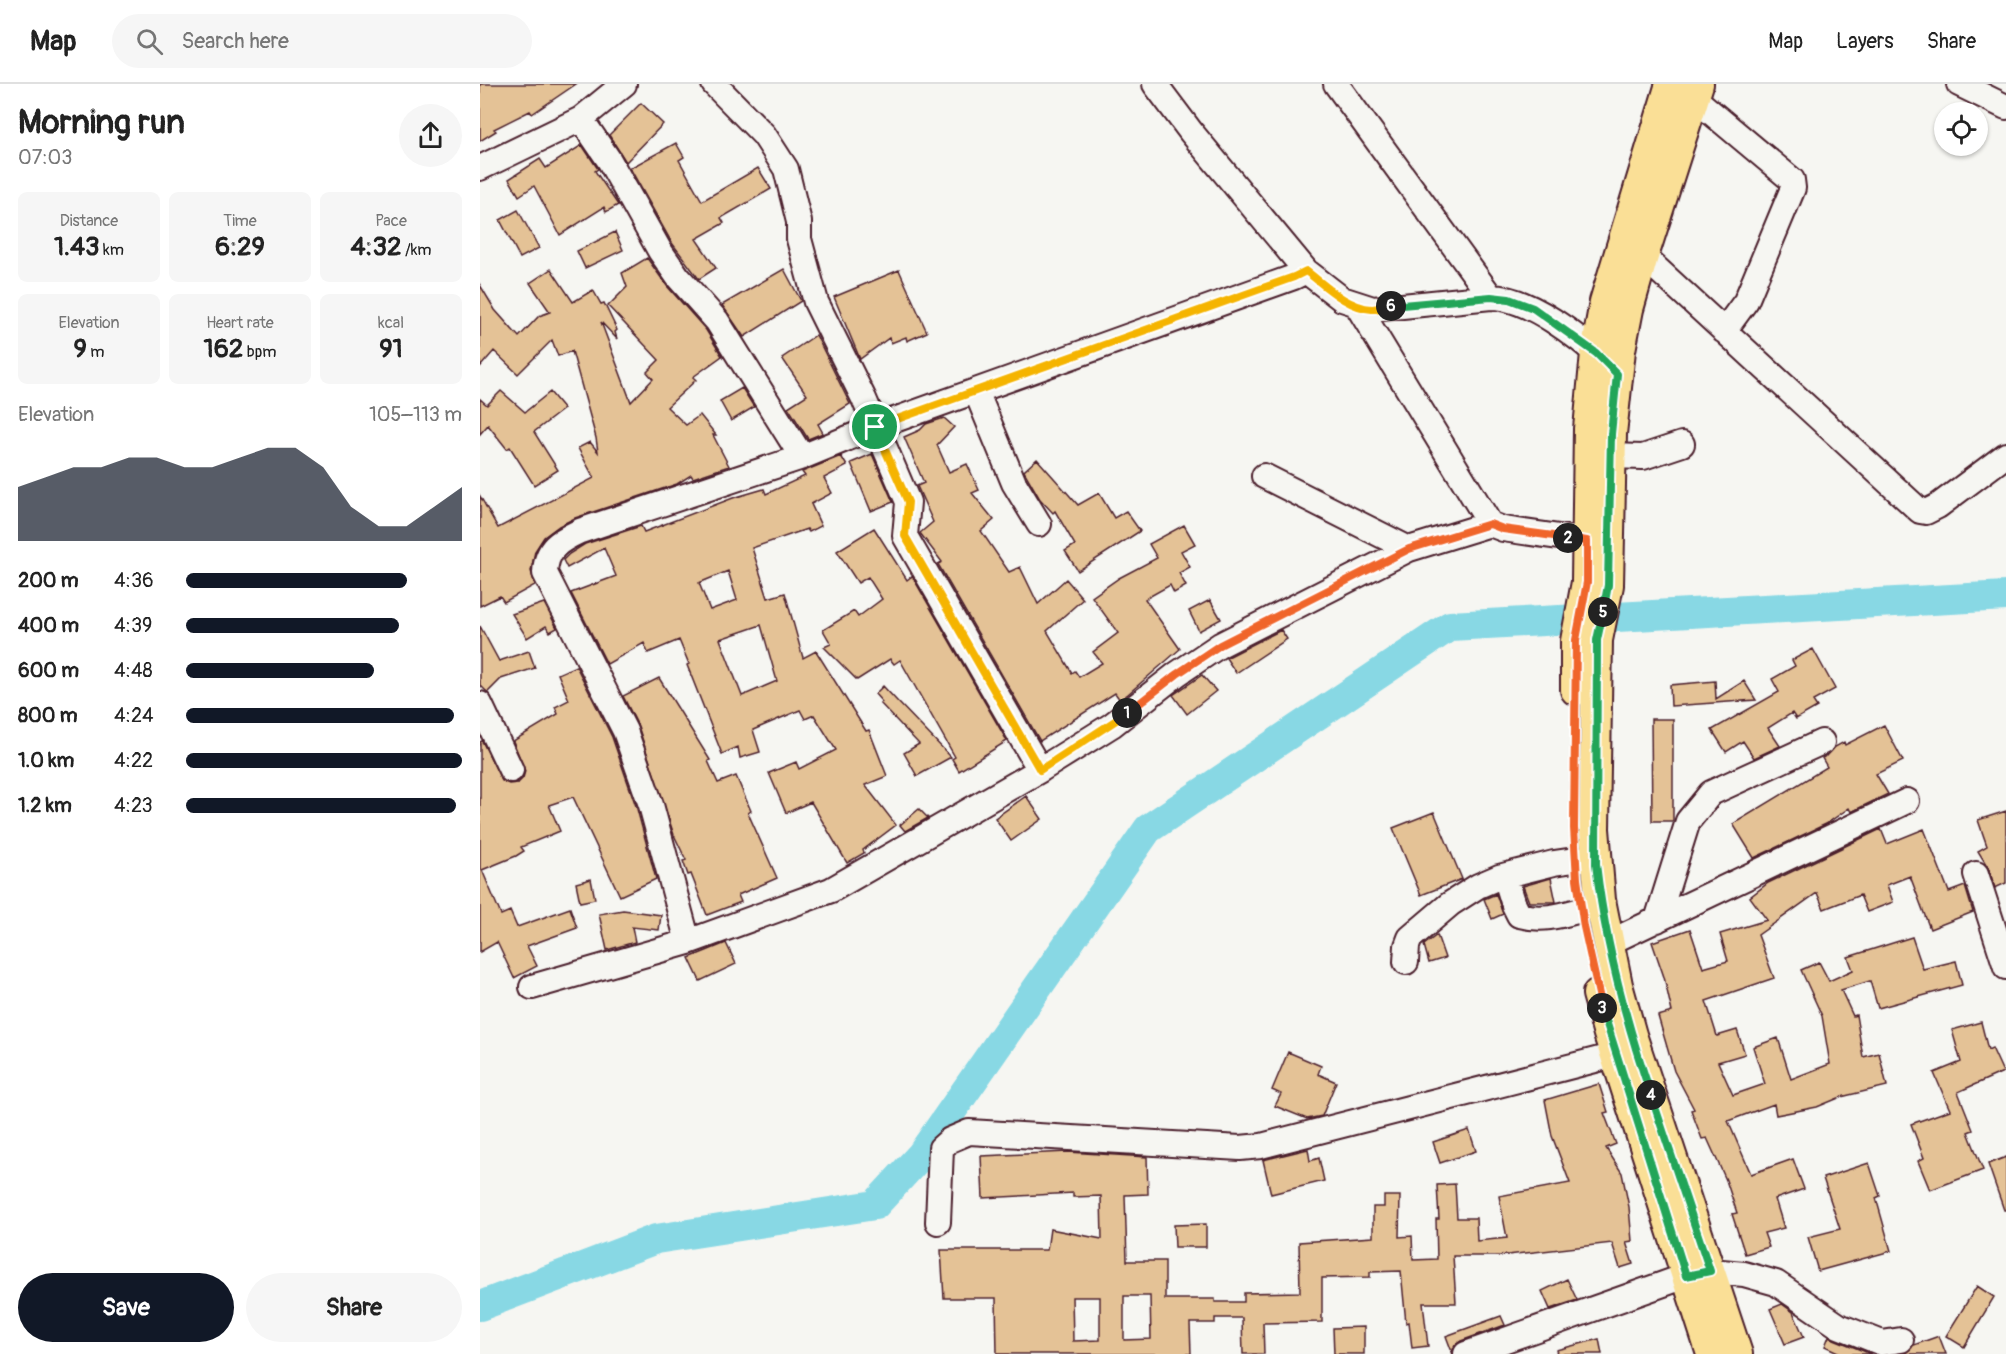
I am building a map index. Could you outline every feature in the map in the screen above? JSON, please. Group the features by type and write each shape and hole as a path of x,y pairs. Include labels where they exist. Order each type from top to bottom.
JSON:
{"main road":[{"path":"1688,89 1628,309 1617,374 1598,584 1586,640 1586,857 1581,910 1593,973 1615,1055 1698,1274 1737,1354"},
{"path":"1598,584 1587,541 1589,429 1596,353 1605,302 1688,89"},
{"path":"1586,857 1600,900 1608,944 1631,1035 1698,1274 1712,1354"}],"street":[{"path":"480,168 581,119 624,84"},
{"path":"714,84 764,135 786,169 799,222 799,239 816,302 864,399 908,502 905,536 1040,770"},
{"path":"1155,84 1191,132 1306,271 1342,299 1373,309 1491,297 1509,299 1533,308 1596,353 1617,374"},
{"path":"1336,84 1491,297"},
{"path":"1959,84 2006,107"},
{"path":"1688,89 1792,180 1793,188 1746,301 1724,331"},
{"path":"581,119 609,160 660,252 678,277 717,321 802,457"},
{"path":"1643,256 1920,511 1926,512 1938,506 2006,455"},
{"path":"688,942 651,805 625,731 545,573 546,559 553,548 580,531 802,457 875,427 1306,271"},
{"path":"1357,305 1490,524 1503,529 1587,541"},
{"path":"976,391 1014,483 1039,524"},
{"path":"1610,456 1643,457 1682,444"},
{"path":"1263,476 1409,549"},
{"path":"532,987 688,942 831,890 1040,770 1112,725 1177,674 1220,645 1409,549 1490,524"},
{"path":"480,704 511,770"},
{"path":"1658,920 1688,821 1711,793 1822,742"},
{"path":"1608,944 1907,801"},
{"path":"1406,962 1410,938 1450,904 1478,886 1505,876 1586,857"},
{"path":"1976,874 2006,966"},
{"path":"1505,876 1519,915 1533,919 1553,918 1581,910"},
{"path":"938,1222 941,1148 950,1140 969,1132 1240,1148 1261,1146 1615,1055"},
{"path":"1466,1354 1698,1274 1744,1274 1776,1283 1839,1326 1881,1343 1901,1340"}],"building":[{"path":"480,84 576,84 532,114 530,111 494,129 496,131 480,141"},
{"path":"641,103 663,124 626,162 609,135"},
{"path":"676,143 684,157 679,160 702,201 758,168 771,189 721,218 724,223 696,239 716,268 699,279 672,243 630,168"},
{"path":"582,145 598,169 595,171 618,205 606,212 604,207 560,235 534,186 519,196 509,179 540,159 546,168"},
{"path":"518,210 539,248 520,258 500,220"},
{"path":"615,232 623,250 585,268 577,251"},
{"path":"647,258 667,286 706,330 722,356 693,377 696,380 667,407 686,425 700,415 716,435 713,435 729,466 693,478 691,475 677,484 575,518 559,526 544,537 535,551 531,571 535,585 504,602 500,596 480,606 480,496 498,528 594,478 578,448 590,442 598,452 572,351 558,356 552,340 518,374 494,351 480,367 480,285 495,310 519,337 539,316 550,312 530,283 551,269 573,302 593,290 601,304 604,303 617,330 615,332 617,339 601,322 631,402 653,379 647,372 659,360 608,306 627,287 622,273"},
{"path":"784,269 801,301 744,337 722,305"},
{"path":"899,270 927,332 907,341 906,337 891,343 889,338 860,359 834,297"},
{"path":"816,335 850,404 818,424 823,433 808,439 788,407 807,395 782,358"},
{"path":"742,388 754,407 731,421 720,401"},
{"path":"501,391 525,412 550,392 564,409 534,432 558,470 534,485 510,447 507,449 488,425 480,434 480,399 487,405"},
{"path":"944,418 954,427 937,445 949,472 967,464 979,490 972,493 994,520 981,531 1009,572 1020,567 1038,604 1066,579 1083,599 1047,631 1072,673 1075,671 1079,677 1102,663 1093,652 1118,633 1092,597 1119,578 1157,558 1149,544 1184,525 1195,544 1181,551 1190,567 1179,573 1186,586 1174,593 1170,585 1145,599 1180,649 1120,700 1115,693 1040,741 938,564 942,562 920,533 933,522 917,486 924,483 904,437 920,430 926,424"},
{"path":"872,454 893,502 871,511 851,463"},
{"path":"841,456 847,466 824,478 832,493 811,504 821,526 809,532 807,529 752,548 768,598 785,593 803,658 816,651 866,731 869,730 887,776 865,785 896,825 863,850 864,853 847,863 811,802 786,813 769,773 796,762 799,769 836,750 814,715 805,719 800,710 753,730 760,752 740,758 738,747 722,754 679,640 648,653 644,643 607,664 571,593 616,576 604,548 567,568 563,560 585,544 641,526 644,532 733,498 764,489 766,494 805,476 802,472","holes":["728,571 737,600 710,610 699,583","761,625 777,681 742,696 720,639"]},
{"path":"1037,459 1078,505 1099,493 1114,518 1126,511 1140,531 1078,571 1065,551 1075,545 1055,511 1053,513 1040,499 1024,471"},
{"path":"874,528 907,580 912,576 1007,741 959,771 952,759 955,757 900,660 894,664 890,659 857,680 824,647 831,644 823,630 854,611 858,617 882,599 868,577 858,583 837,551"},
{"path":"1210,600 1221,619 1199,631 1189,611"},
{"path":"544,603 557,628 550,632 546,626 527,638 512,614"},
{"path":"480,626 499,661 529,651 535,668 501,679 488,692 486,691 480,685"},
{"path":"1281,630 1287,639 1236,673 1226,658"},
{"path":"1813,649 1835,689 1813,701 1817,707 1796,719 1792,713 1768,728 1780,746 1754,758 1743,741 1726,752 1712,730 1779,692 1772,679 1795,666 1792,660"},
{"path":"576,666 612,737 637,809 656,879 620,896 573,797 549,805 560,831 521,847 524,851 516,856 482,870 501,915 510,911 517,927 570,908 577,928 527,946 537,966 514,978 497,942 480,952 480,742 482,741 502,781 509,784 518,783 525,771 513,741 558,714 555,707 569,700 558,674"},
{"path":"1202,675 1216,691 1187,714 1173,695"},
{"path":"659,678 710,760 708,761 718,783 736,776 751,811 748,813 777,878 738,895 741,902 707,915 691,874 688,875 683,861 686,860 674,835 638,726 623,696"},
{"path":"1715,681 1716,699 1744,681 1756,700 1671,706 1670,685"},
{"path":"883,686 951,757 917,776 904,753 919,744 880,703 882,702 875,694"},
{"path":"1651,719 1673,719 1673,821 1652,821"},
{"path":"1884,725 1903,761 1876,774 1888,794 1851,812 1849,808 1826,824 1754,858 1733,824 1827,767 1822,758 1835,747 1844,742 1845,745"},
{"path":"1026,796 1042,819 1011,841 995,818"},
{"path":"919,809 928,818 905,831 900,825"},
{"path":"2006,811 2006,883 1995,888 1989,869 1978,851 1987,846 1978,820"},
{"path":"1434,812 1462,879 1421,895 1393,828"},
{"path":"1881,829 1887,844 1924,829 1949,892 1965,886 1973,912 1930,929 1910,876 1887,885 1893,902 1867,912 1860,895 1824,909 1817,893 1758,935 1774,978 1706,1001 1717,1036 1737,1030 1745,1054 1718,1062 1733,1095 1765,1084 1753,1047 1778,1038 1791,1079 1830,1064 1822,1016 1801,970 1819,962 1829,981 1853,970 1848,957 1912,937 1923,969 1956,961 1962,985 1878,1008 1870,981 1841,990 1853,1016 1856,1015 1863,1057 1879,1053 1887,1086 1841,1097 1817,1107 1776,1115 1774,1104 1728,1121 1751,1174 1793,1159 1804,1189 1775,1199 1784,1228 1764,1233 1769,1247 1745,1254 1732,1214 1737,1213 1726,1180 1707,1138 1702,1139 1691,1110 1694,1109 1674,1071 1658,1016 1672,1012 1664,977 1652,942 1690,929 1703,968 1728,961 1720,934 1767,920 1750,897 1768,883"},
{"path":"1551,878 1556,902 1529,902 1523,886"},
{"path":"591,879 595,899 580,902 576,883"},
{"path":"1496,894 1503,914 1492,919 1484,899"},
{"path":"623,910 661,915 659,930 632,927 635,942 607,950 599,914"},
{"path":"1437,935 1445,958 1429,963 1424,945"},
{"path":"726,943 736,964 700,981 689,958"},
{"path":"1981,1022 1988,1050 1992,1048 2003,1072 1958,1092 1973,1130 1968,1132 1983,1170 1930,1190 1918,1161 1924,1158 1911,1124 1950,1110 1934,1073 1961,1062 1952,1030"},
{"path":"1288,1052 1321,1066 1318,1074 1336,1082 1322,1116 1307,1119 1275,1106 1281,1094 1272,1090"},
{"path":"1599,1084 1608,1112 1604,1113 1616,1144 1606,1148 1622,1173 1629,1207 1632,1241 1626,1242 1633,1264 1620,1268 1612,1243 1499,1256 1453,1256 1456,1303 1423,1303 1428,1346 1412,1348 1409,1322 1406,1323 1401,1271 1370,1272 1370,1277 1322,1278 1322,1322 1263,1323 1264,1354 1243,1354 1242,1318 1215,1318 1215,1323 1190,1323 1191,1354 997,1354 996,1298 944,1298 941,1250 1047,1250 1050,1229 1102,1239 1101,1196 1073,1197 1073,1193 983,1198 981,1156 1068,1152 1147,1157 1148,1194 1125,1195 1127,1261 1165,1261 1165,1299 1215,1299 1215,1302 1244,1302 1244,1293 1300,1292 1299,1242 1373,1237 1373,1207 1384,1207 1384,1196 1400,1196 1399,1237 1412,1236 1413,1260 1437,1259 1436,1219 1439,1219 1437,1185 1455,1184 1457,1218 1476,1218 1477,1241 1507,1238 1499,1196 1570,1183 1552,1136 1545,1100","holes":["1124,1296 1150,1296 1151,1339 1124,1340","1072,1297 1100,1297 1100,1340 1073,1341"]},
{"path":"1469,1130 1476,1151 1440,1163 1433,1142"},
{"path":"1308,1149 1310,1161 1319,1158 1324,1181 1271,1194 1263,1160"},
{"path":"2006,1157 2006,1210 2004,1210 1988,1164"},
{"path":"1869,1163 1880,1196 1876,1198 1891,1251 1818,1271 1808,1237 1840,1229 1823,1178"},
{"path":"1206,1224 1206,1247 1175,1247 1174,1225"},
{"path":"1567,1279 1577,1300 1550,1309 1542,1291"},
{"path":"1977,1286 1994,1297 1964,1347 1946,1336"},
{"path":"1782,1304 1793,1312 1804,1337 1785,1344 1770,1309"},
{"path":"1501,1316 1505,1325 1461,1341 1455,1345 1452,1352 1446,1336"},
{"path":"1364,1327 1364,1354 1334,1354 1333,1328"},
{"path":"1829,1336 1871,1354 1842,1354 1825,1346"},
{"path":"1939,1336 1946,1354 1903,1354 1914,1345"},
{"path":"1599,1339 1602,1354 1557,1354 1556,1350"}],"waterway":[{"path":"480,1306 656,1239 875,1205 921,1155 1148,829 1450,626 2006,596"}],"route":[{"path":"1306,271 1342,299 1373,309 1491,297 1524,303 1596,353 1617,374 1611,434 1608,585 1597,640 1594,829 1596,864 1608,944 1631,1035 1710,1271 1686,1276 1609,1035 1584,927 1577,879 1574,828 1576,640 1587,582 1587,541 1503,529 1490,524 1409,549 1220,645 1177,674 1112,725 1040,770 905,536 908,502 875,427 1306,271"}]}
